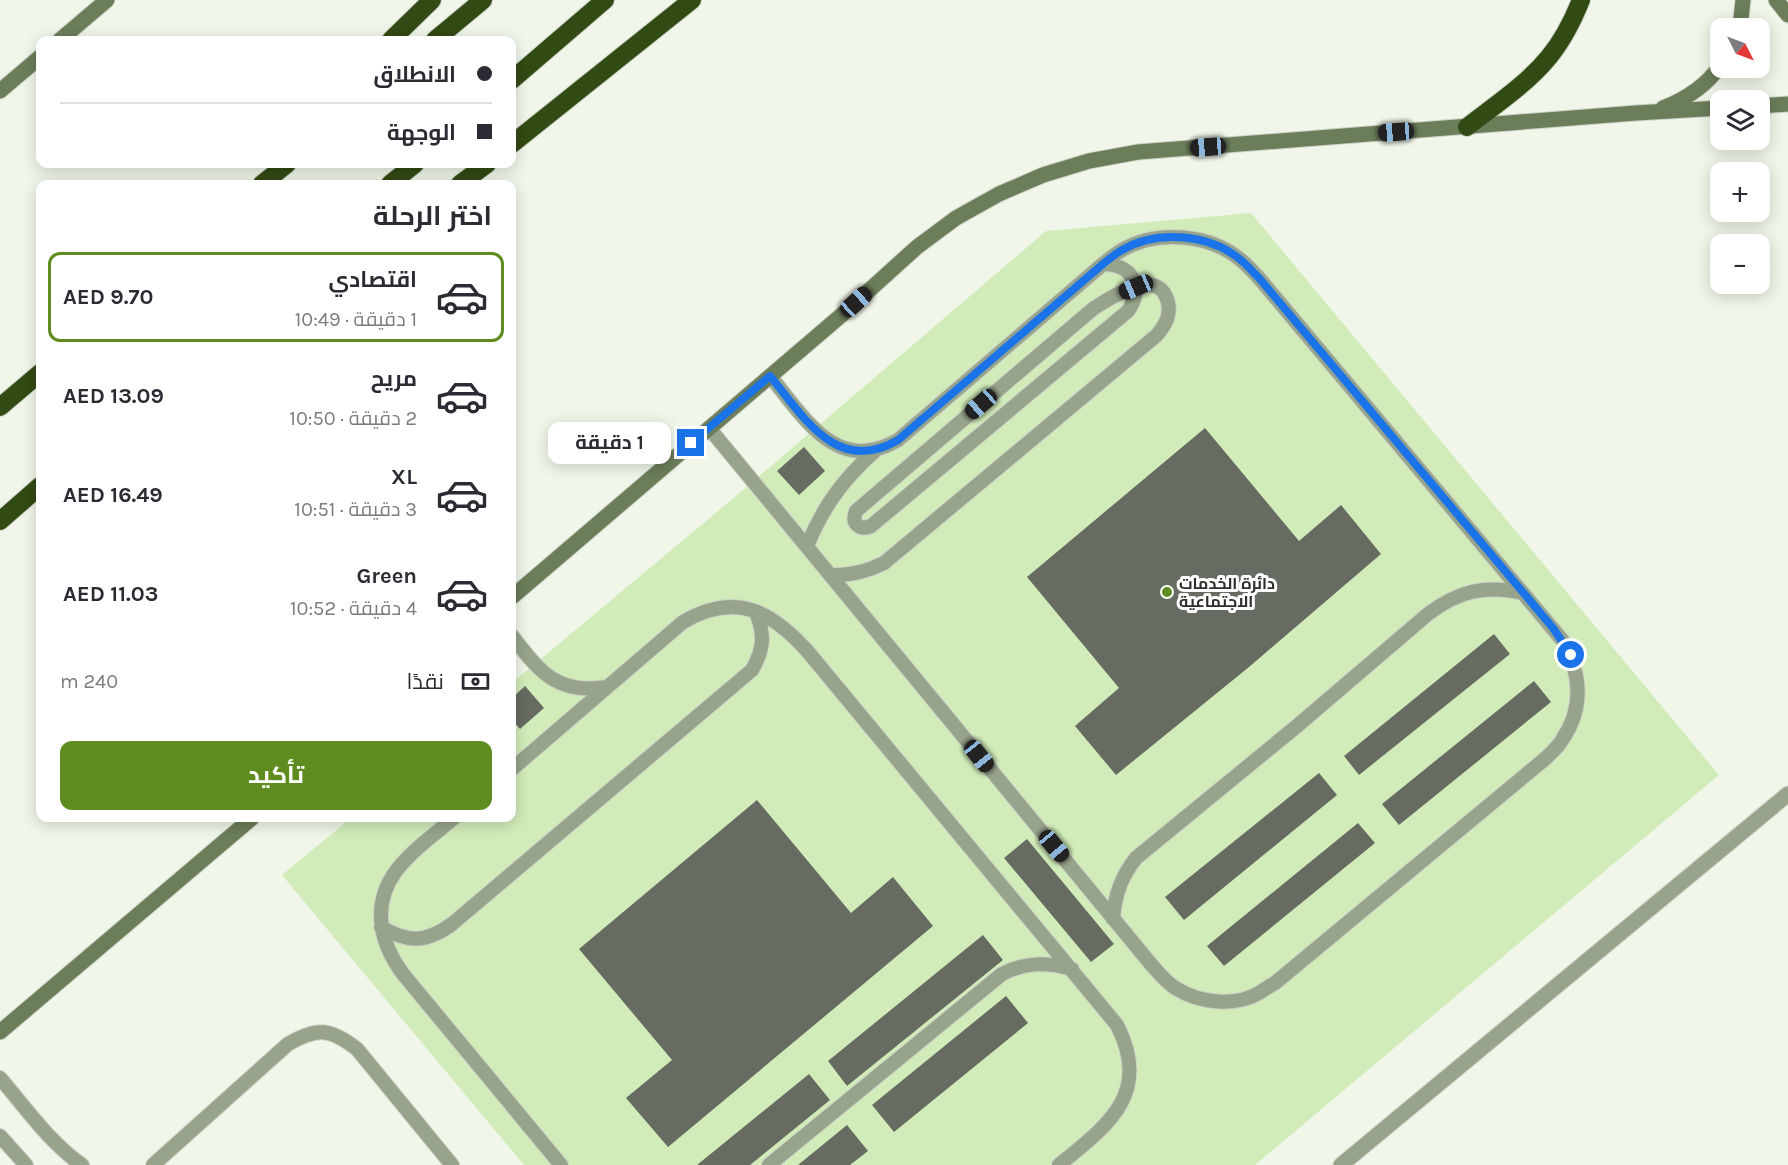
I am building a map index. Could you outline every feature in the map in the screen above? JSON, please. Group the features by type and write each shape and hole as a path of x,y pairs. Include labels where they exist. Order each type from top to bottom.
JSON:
{"highway":[{"path":"395,36 432,0"},
{"path":"440,36 483,0"},
{"path":"516,77 605,0"},
{"path":"516,141 692,0"},
{"path":"1467,127 1517,87 1548,57 1572,22 1581,0"},
{"path":"253,180 266,168"},
{"path":"267,180 282,168"},
{"path":"395,180 410,168"},
{"path":"465,180 482,168"},
{"path":"0,407 36,376"},
{"path":"0,522 36,490"},
{"path":"0,522 36,505"}],"street":[{"path":"65,36 107,0"},
{"path":"1741,18 1743,0"},
{"path":"1776,0 1788,15"},
{"path":"0,92 36,60"},
{"path":"1636,113 1664,107 1690,96 1711,78"},
{"path":"1770,105 1788,104"},
{"path":"516,594 844,313 916,247 956,218 999,194 1043,175 1089,161 1138,153 1710,109"},
{"path":"1341,1165 1788,794"},
{"path":"0,1032 247,822"}],"lane":[{"path":"709,428 1162,977 1177,989 1196,998 1217,1002 1238,1000 1258,994 1275,983 1562,742 1572,722 1578,699 1577,676 1571,655 1563,641 1259,278 1242,260 1220,247 1196,239 1172,237 1147,240 1123,249 1103,264 898,440 875,451 857,466 841,484 824,510 807,546"},
{"path":"830,575 858,574 884,563 1150,342 1163,327 1169,309 1168,300 1161,288 1147,284 1136,287 1108,300 1081,319 856,511 855,523 865,529 872,526 1122,317 1133,304 1136,295 1136,287 1133,278 1120,266 1103,264"},
{"path":"770,376 819,435 849,450 875,451"},
{"path":"1113,919 1119,886 1126,871 1136,858 1297,726 1428,614 1444,602 1463,593 1483,589 1503,589 1523,593"},
{"path":"516,766 683,621 700,612 718,607 738,606 756,612 785,629 803,647 1117,1025 1130,1058 1125,1094 1117,1111 1107,1124 1059,1165"},
{"path":"381,927 394,935 409,939 425,939 440,934 452,924 752,670 760,656 762,641 761,626 756,612"},
{"path":"516,641 538,669 559,683 583,689 607,687"},
{"path":"449,822 407,858 395,873 386,890 381,908 381,927 389,952 403,974 561,1165"},
{"path":"769,1165 1002,974 1015,968 1043,963 1072,969"},
{"path":"153,1165 288,1044 304,1035 323,1032 342,1037 357,1049 452,1165"},
{"path":"0,1078 57,1145 82,1165"},
{"path":"0,1136 26,1165"}],"green space":[{"path":"1251,213 1719,775 1255,1165 524,1165 282,875 346,822 516,822 516,680 730,501 1046,231"}],"building":[{"path":"1205,428 1299,541 1341,505 1381,554 1249,667 1116,775 1075,726 1119,688 1027,577"},
{"path":"804,447 825,471 799,495 777,471"},
{"path":"1494,634 1510,654 1359,775 1344,756"},
{"path":"1534,681 1551,702 1399,825 1382,804"},
{"path":"525,686 544,708 520,729 516,724 516,694"},
{"path":"1319,773 1337,795 1184,920 1165,897"},
{"path":"757,800 851,913 893,877 933,926 668,1147 626,1098 672,1060 579,949"},
{"path":"1358,823 1375,843 1224,966 1207,946"},
{"path":"1027,839 1114,944 1091,962 1004,858"},
{"path":"983,935 1003,960 847,1086 828,1061"},
{"path":"1006,996 1028,1023 894,1132 872,1105"},
{"path":"809,1074 830,1100 750,1165 697,1165"},
{"path":"847,1125 868,1151 850,1165 798,1165"}],"place":[{"name":"دائرة الخدمات الاجتماعية","path":"1167,592"}],"route":[{"path":"691,443 770,376 819,435 849,450 875,451 898,440 1123,249 1147,240 1172,237 1196,239 1220,247 1242,260 1259,278 1553,628 1571,655"}]}
